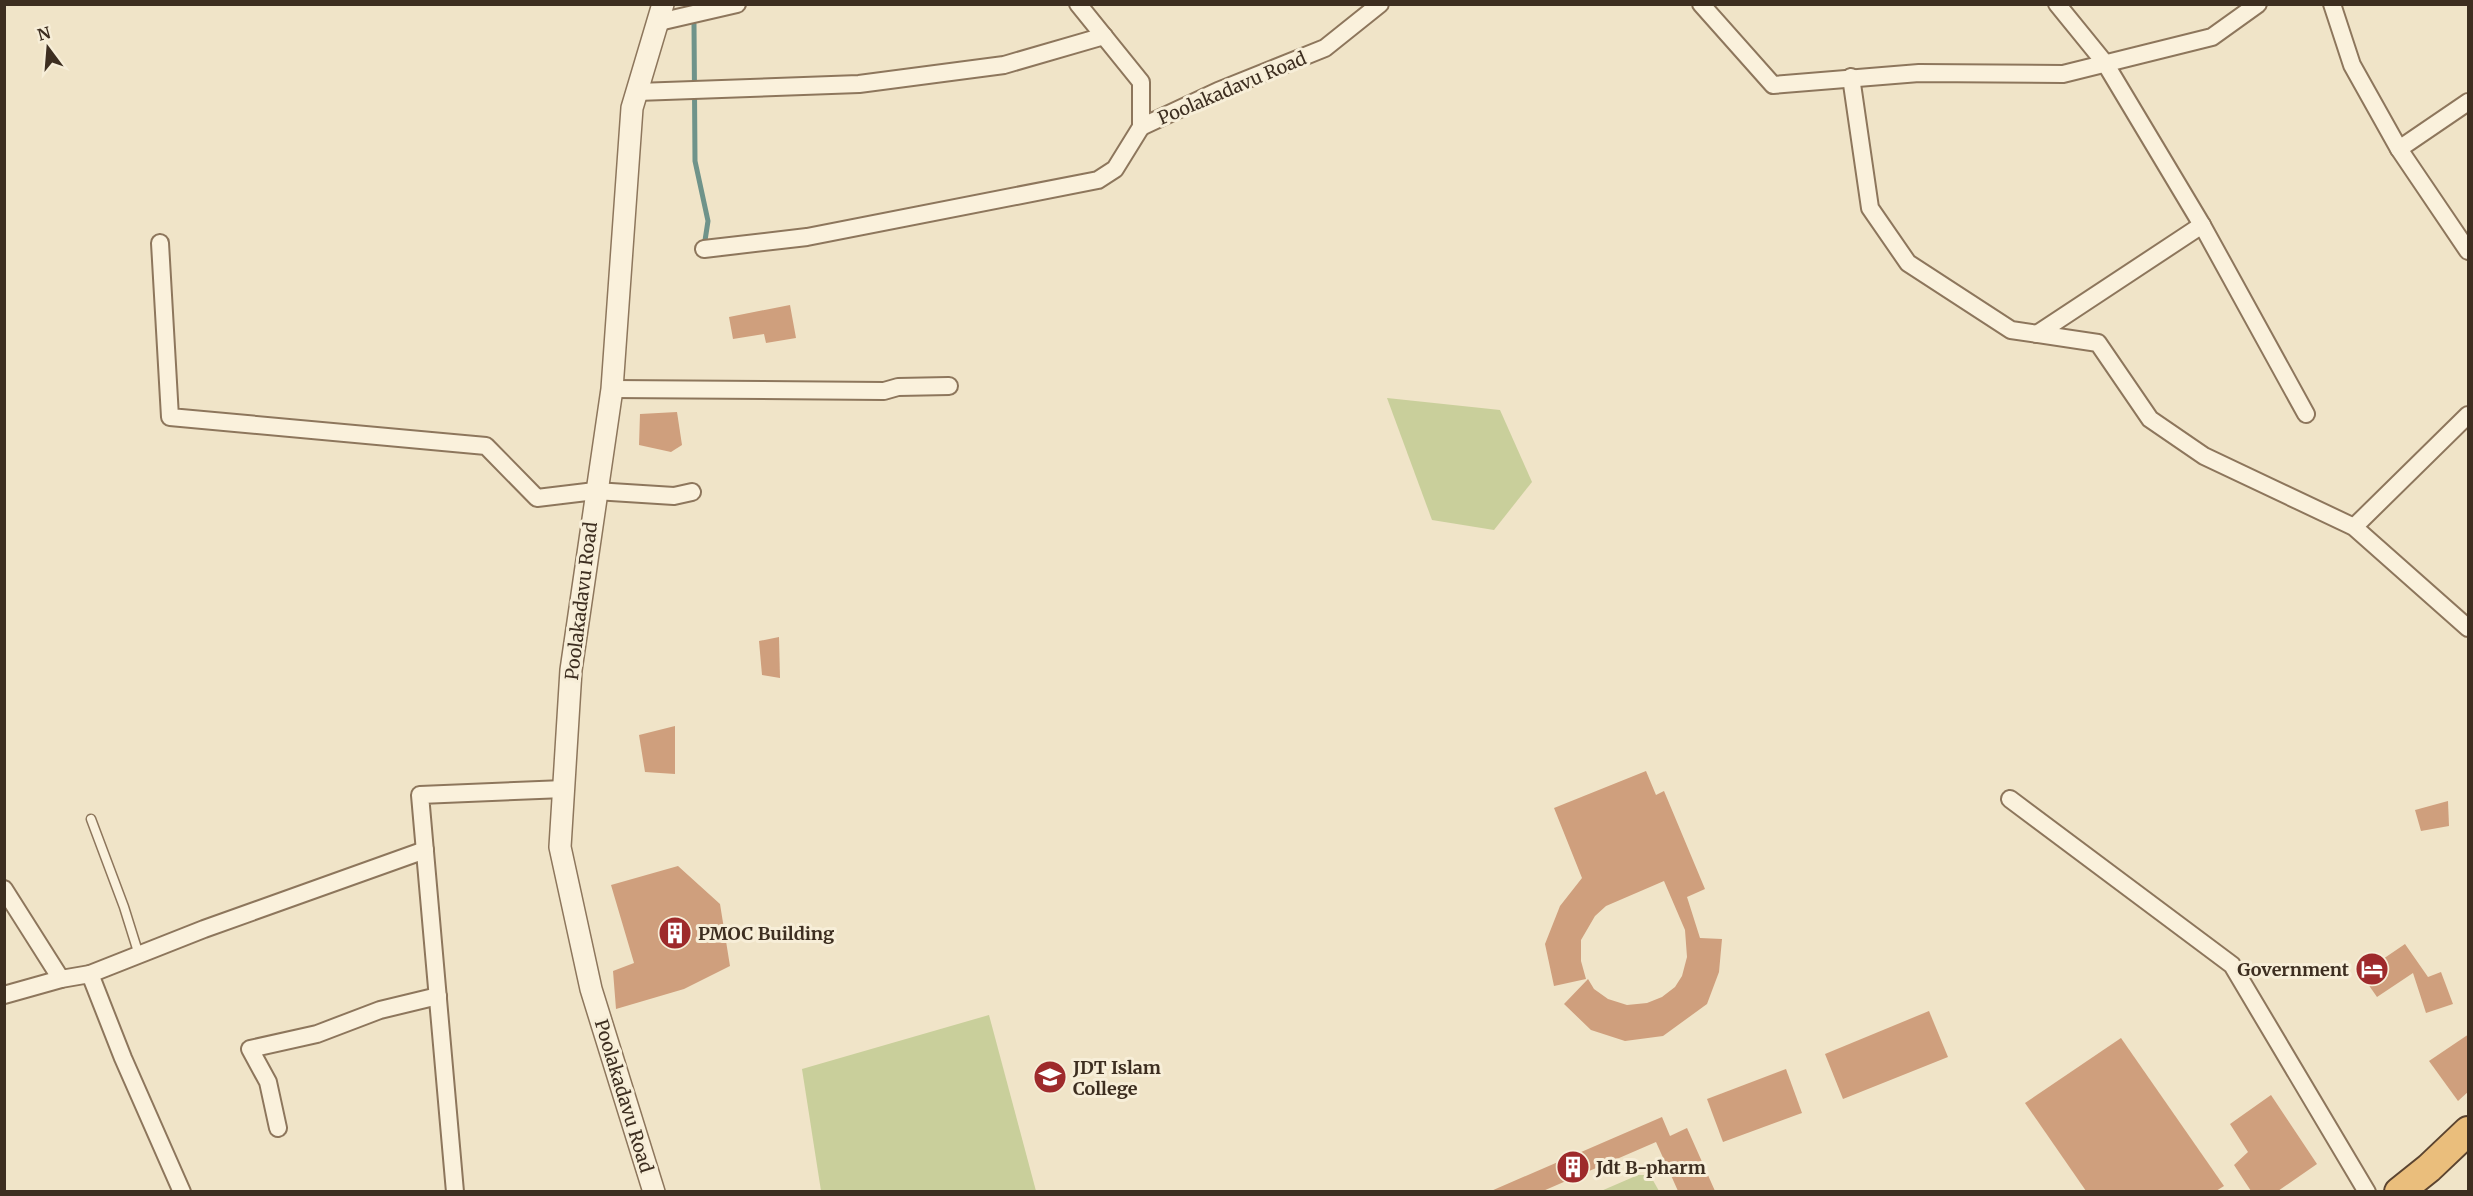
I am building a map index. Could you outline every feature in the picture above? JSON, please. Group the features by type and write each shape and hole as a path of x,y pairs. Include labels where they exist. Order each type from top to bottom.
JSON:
{"highway":[{"path":"2399,1191 2429,1168 2469,1131"}],"street":[{"path":"661,13 737,4"},
{"name":"Poolakadavu Road","path":"1078,4 1141,82 1141,127 1218,91 1325,48 1380,4"},
{"path":"1701,4 1773,85 1919,73 2063,74 2212,37 2258,4"},
{"path":"2057,4 2105,63 2202,225 2306,414"},
{"path":"2332,4 2352,65 2399,148 2469,250"},
{"name":"Poolakadavu Road","path":"654,1191 591,989 560,847 571,670 612,389 632,108 661,13"},
{"path":"637,92 859,84 1004,65 1104,36"},
{"path":"1851,77 1870,208 1908,263 2011,330 2098,343 2150,418 2204,456 2354,527 2469,628"},
{"path":"2399,148 2469,102"},
{"path":"704,249 807,237 1098,180 1115,169 1141,127"},
{"path":"2037,334 2202,225"},
{"path":"160,243 170,417 486,446 537,498 596,491 674,496 692,492"},
{"path":"612,389 884,391 898,387 949,386"},
{"path":"2354,527 2469,415"},
{"path":"455,1191 420,795 564,789"},
{"path":"2010,799 2232,965 2367,1191"},
{"path":"4,995 62,979 90,975 425,850"},
{"path":"4,889 62,979"},
{"path":"90,975 123,1058 182,1191"},
{"path":"278,1128 267,1082 250,1049 317,1034 380,1010 438,996"}],"lane":[{"path":"91,819 124,907 139,955"}],"green space":[{"path":"1387,398 1500,410 1532,482 1494,530 1432,520"},
{"path":"989,1015 1036,1191 821,1191 802,1069"},
{"path":"1638,1175 1650,1175 1659,1191 1601,1191"}],"building":[{"path":"790,305 796,338 766,343 764,334 733,339 729,317"},
{"path":"677,412 682,445 671,452 639,445 640,414"},
{"path":"779,637 780,678 762,675 759,641"},
{"path":"675,726 675,774 645,772 639,735"},
{"path":"1646,771 1656,795 1664,791 1705,889 1687,897 1700,938 1722,939 1719,972 1707,1004 1663,1036 1625,1041 1591,1030 1564,1004 1588,979 1594,989 1608,999 1627,1005 1647,1003 1662,997 1675,987 1682,976 1687,957 1685,930 1664,881 1606,906 1595,916 1581,940 1581,961 1586,979 1554,986 1545,944 1560,906 1582,878 1554,808"},
{"path":"2448,801 2449,826 2421,831 2415,810"},
{"name":"PMOC Building","path":"678,866 720,904 730,966 684,989 616,1009 613,971 634,963 611,885"},
{"path":"2405,944 2428,977 2441,972 2453,1004 2426,1013 2413,973 2377,997 2361,974"},
{"path":"1929,1011 1948,1057 1843,1099 1825,1054"},
{"path":"2469,1034 2469,1091 2458,1101 2429,1061"},
{"path":"2121,1038 2224,1186 2216,1191 2086,1191 2025,1103"},
{"path":"1786,1069 1802,1113 1723,1142 1707,1099"},
{"path":"2271,1095 2317,1164 2278,1191 2251,1191 2234,1165 2248,1152 2230,1124"},
{"path":"1662,1117 1670,1136 1687,1128 1715,1191 1678,1191 1656,1142 1543,1191 1491,1191"}],"waterway":[{"path":"694,24 695,161 708,221 704,247"}],"place":[{"name":"PMOC Building","path":"675,933"},
{"name":"Government","path":"2372,969"},
{"name":"JDT Islam College","path":"1050,1077"},
{"name":"Jdt B-pharm","path":"1573,1167"}]}
